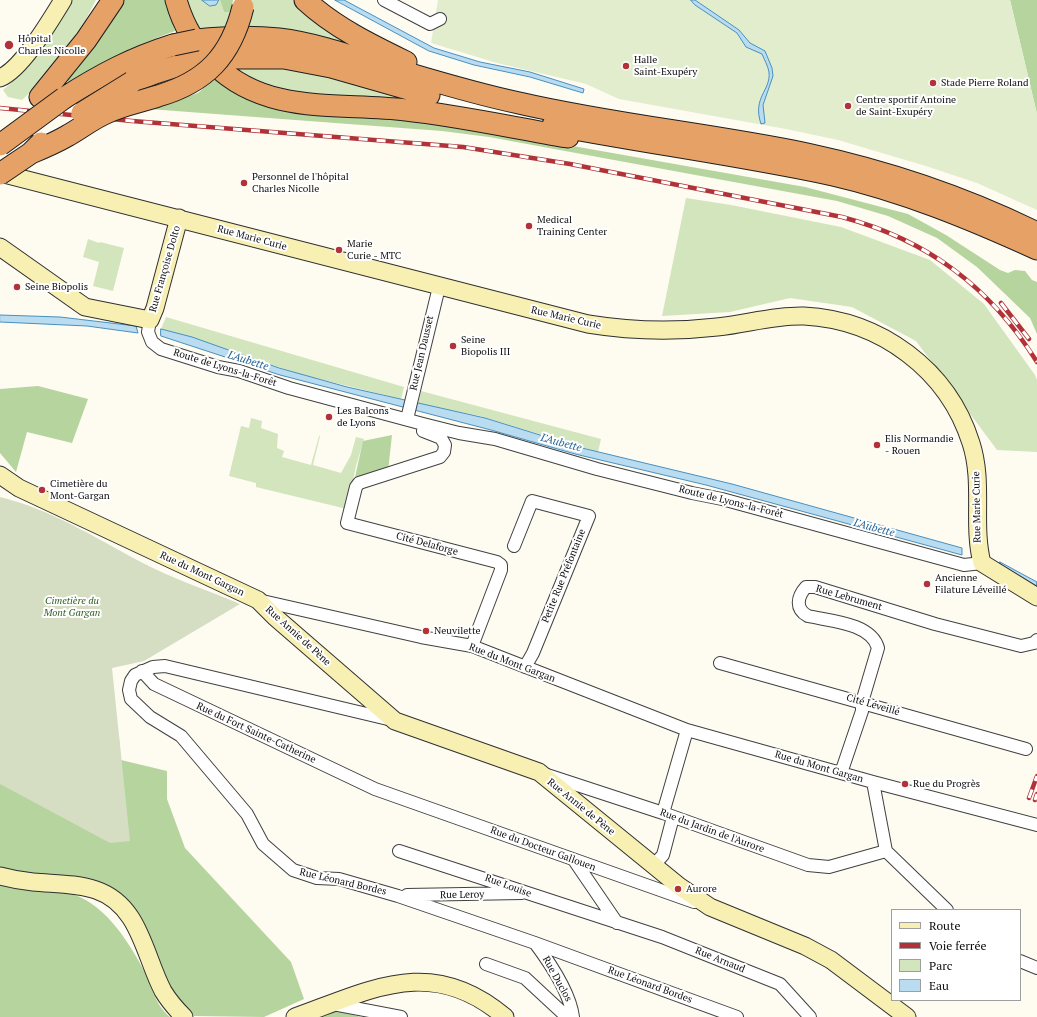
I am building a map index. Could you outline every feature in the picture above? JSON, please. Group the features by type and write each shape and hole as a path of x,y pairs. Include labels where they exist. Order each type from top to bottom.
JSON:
{"highway":[{"path":"0,138 25,115 40,97 86,40 113,0"},
{"path":"176,0 188,33 209,60 234,82 246,89 278,100 299,104 405,110 591,141 612,137"},
{"path":"304,0 338,26 369,44 434,73 454,87"},
{"path":"0,173 31,153 49,146 105,113 160,96 195,80 210,69 225,52 235,33 243,4"},
{"path":"31,153 44,139 113,92 132,82 202,53 255,36 282,39 349,55 454,87 546,110 728,140 838,161 933,189 975,205 1037,233"},
{"path":"0,145 64,98 106,72 144,54 173,45 202,53 306,61 470,106 612,137 786,166 834,176 880,188 935,206 1037,249"}],"street":[{"path":"0,78 16,67 52,19 63,0"},
{"path":"384,0 430,24 440,19"},
{"name":"Rue Marie Curie","path":"0,173 179,218 439,287 588,324 617,328 698,329 768,318 803,316 846,323 875,334 899,347 924,366 942,386 958,412 971,443 977,474 980,555"},
{"name":"Rue Françoise Dolto","path":"150,320 155,308 179,218"},
{"path":"0,247 85,307 150,320"},
{"name":"Rue Jean Dausset","path":"411,413 439,287"},
{"name":"Route de Lyons-la-Forêt","path":"150,320 148,332 152,342 161,348 211,365 239,371 289,388 411,413 459,433 495,439 597,469 692,493 722,498 964,564 980,555"},
{"name":"Route de Lyons-la-Forêt","path":"347,523 356,487 359,484 440,457 444,452 446,448 444,441 441,438 417,428 411,413"},
{"name":"Rue du Mont Gargan","path":"0,475 19,488 258,600 421,637 472,646 687,730 873,782 1037,825"},
{"name":"Petite Rue Préfontaine","path":"514,546 532,500 589,516 526,667"},
{"name":"Cité Delaforge","path":"347,523 496,562 500,565 501,570 472,646"},
{"path":"980,555 1037,597"},
{"name":"Rue Lebrument","path":"841,773 862,711 862,702 878,648 876,641 870,633 860,628 808,616 801,612 798,604 801,592 806,587 815,587 935,624 1021,646 1034,643 1037,640"},
{"name":"Rue Annie de Pène","path":"258,600 275,617 395,721 539,772 680,886 710,907 805,946 831,960 907,1017"},
{"name":"Cité Léveillé","path":"720,663 1026,749"},
{"path":"142,671 153,667 165,666 395,721"},
{"name":"Rue du Fort Sainte-Catherine","path":"142,671 154,684 375,789"},
{"name":"Rue Léonard Bordes","path":"142,671 135,675 130,681 130,698 150,717 181,736 247,814 263,844 293,870 317,878 339,879 398,896 535,943 737,1017"},
{"path":"654,865 662,855 668,815 687,730"},
{"name":"Rue du Jardin de l'Aurore","path":"539,772 668,815 808,865 829,867 886,851"},
{"path":"873,782 886,851 946,909"},
{"name":"Rue du Docteur Gallouen","path":"375,789 710,907"},
{"name":"Rue Louise","path":"399,851 502,883 526,893 617,923"},
{"path":"574,860 617,923"},
{"path":"0,876 31,882 78,885 98,890 115,900 129,914 138,929 163,990 175,1008 184,1017"},
{"name":"Rue Leroy","path":"398,896 526,893"},
{"name":"Rue Arnaud","path":"617,923 662,937 780,984 810,1017"},
{"name":"Rue Duclos","path":"535,943 548,960 572,1005 573,1017"},
{"path":"1021,961 1037,968"},
{"path":"486,964 525,978 567,1017"},
{"path":"295,1017 390,984 426,981 445,984 473,994 506,1017"},
{"path":"333,1004 401,1017"}],"green space":[{"path":"70,0 96,0 85,21 48,75 22,100 8,97 3,90 32,60"},
{"path":"121,0 166,0 175,31 120,54 93,68 68,84 68,77"},
{"path":"181,0 202,0 216,5 220,0 224,12 231,12 232,5 250,7 251,0 295,0 366,49 192,30"},
{"path":"220,0 233,0 231,12 224,12"},
{"name":"Centre sportif Antoine de Saint-Exupéry","path":"438,0 1010,0 1037,114 1037,210 977,183 838,140 786,129 619,99 586,84 497,63 431,43"},
{"path":"1010,0 1037,0 1037,114"},
{"path":"257,66 287,68 329,75 413,101 288,97 222,69"},
{"path":"216,77 336,116 400,120 516,136 805,187 908,214 946,235 1000,270 1008,273 1015,270 1025,271 1032,280 1037,282 1037,334 1030,318 977,267 937,238 888,216 837,201 489,137 442,131 149,109 198,93"},
{"path":"686,198 731,205 841,227 930,260 984,304 1035,375 1037,380 1037,452 997,450 916,341 852,307 790,298 730,312 662,316"},
{"path":"88,239 99,243 124,248 113,291 93,286 99,262 83,257"},
{"path":"166,317 404,387 401,399 303,375 161,329"},
{"path":"38,386 88,399 72,443 27,432 16,472 0,453 0,389"},
{"path":"421,391 601,439 598,452 480,416 418,404"},
{"path":"251,418 262,421 261,428 278,434 277,448 284,451 282,457 311,465 320,436 313,465 341,473 351,455 356,437 364,439 356,466 347,509 256,487 256,483 229,476 241,426 249,428"},
{"path":"392,435 388,471 354,482 363,441"},
{"name":"Cimetière du Mont Gargan","path":"0,497 18,502 54,516 151,567 240,604 144,661 112,668 130,841 110,843 0,784"},
{"path":"0,695 119,738 121,760 167,771 167,799 185,848 291,962 304,999 264,1017 193,1016 174,999 144,936 80,879 0,870"},
{"path":"0,885 67,893 91,903 112,922 129,944 160,1006 170,1017 0,1017"},
{"path":"336,1010 361,1017 311,1017"}],"water":[{"path":"202,0 219,0 216,5 210,6"},
{"path":"335,0 344,0 434,48 480,62 530,72 584,89 583,93 530,77 474,65 429,51"},
{"path":"691,0 695,0 739,30 750,43 765,51 772,68 773,76 763,105 765,123 761,124 759,107 769,79 769,72 762,54 746,47 737,33 695,5"},
{"path":"0,315 60,317 136,326 138,333 87,326 0,322"},
{"name":"L'Aubette","path":"161,329 192,337 279,368 347,387 485,418 582,448 732,484 962,548 962,555 706,485 575,454 491,430 280,375 161,336"},
{"path":"1000,562 1037,582 1035,591 1001,568"}],"railway":[{"path":"0,108 132,121 463,147 570,164 842,217 873,227 902,239 929,253 954,270 977,289 999,311 1019,335 1037,362"},
{"path":"1001,303 1029,339"},
{"path":"1029,798 1037,776"},
{"path":"1035,800 1037,794"}],"place":[{"name":"Hôpital Charles Nicolle","path":"9,45"},
{"name":"Halle Saint-Exupéry","path":"626,66"},
{"name":"Stade Pierre Roland","path":"933,83"},
{"name":"Centre sportif Antoine de Saint-Exupéry","path":"848,106"},
{"name":"Personnel de l'hôpital Charles Nicolle","path":"244,183"},
{"name":"Medical Training Center","path":"529,226"},
{"name":"Marie Curie - MTC","path":"339,250"},
{"name":"Seine Biopolis","path":"17,287"},
{"name":"Seine Biopolis III","path":"453,346"},
{"name":"Les Balcons de Lyons","path":"329,417"},
{"name":"Elis Normandie - Rouen","path":"877,445"},
{"name":"Cimetière du Mont-Gargan","path":"42,490"},
{"name":"Ancienne Filature Léveillé","path":"927,584"},
{"name":"Neuvilette","path":"426,631"},
{"name":"Rue du Progrès","path":"905,784"},
{"name":"Aurore","path":"678,889"}]}
